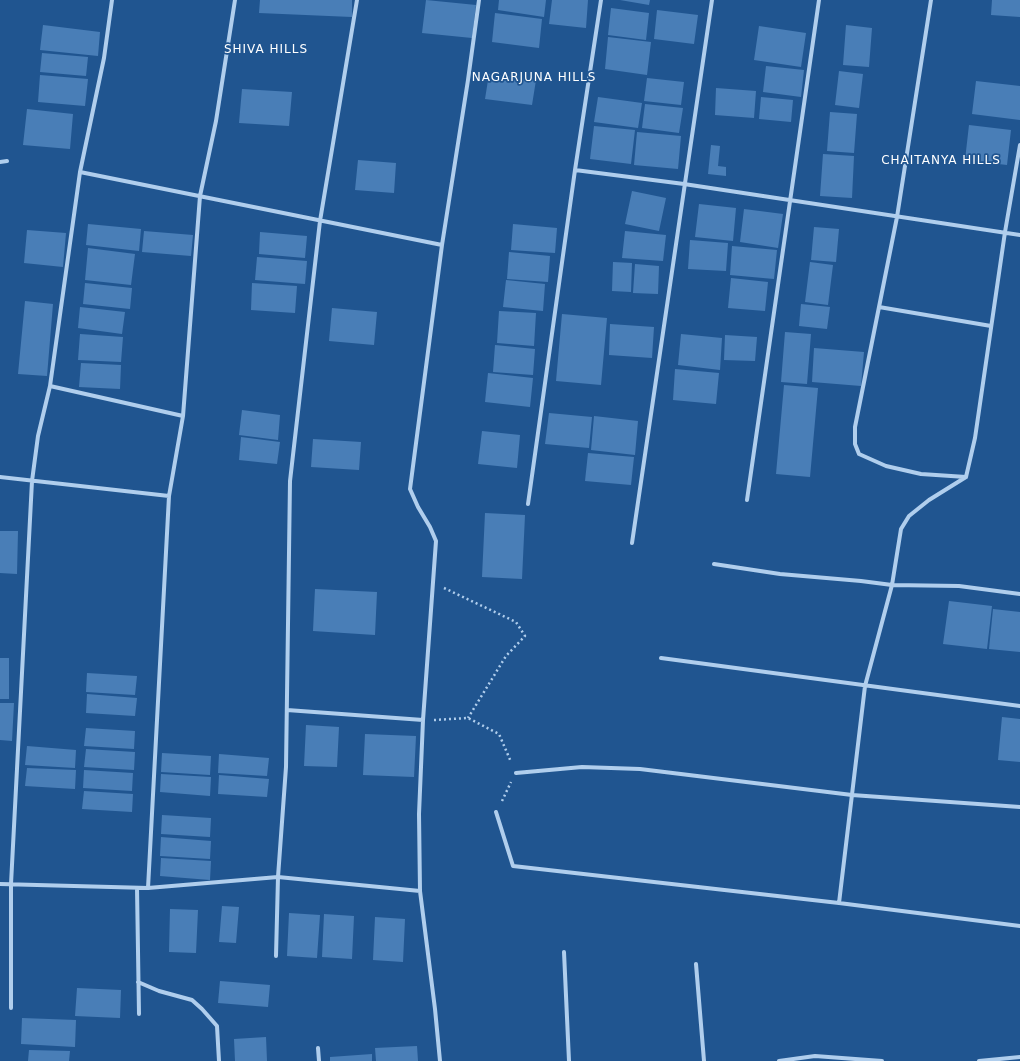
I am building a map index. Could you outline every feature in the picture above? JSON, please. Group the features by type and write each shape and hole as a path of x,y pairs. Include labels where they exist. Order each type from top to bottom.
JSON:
{"street":[{"path":"11,1008 11,884 32,482 38,436 50,386 80,172 104,58 112,0"},
{"path":"148,888 169,496 183,416 200,196 216,121 235,0"},
{"path":"276,956 278,877 286,767 290,481 320,221 357,0"},
{"path":"440,1061 420,891 419,814 423,720 436,541 430,526 418,507 410,488 442,245 479,0"},
{"path":"528,504 575,170 601,0"},
{"path":"632,543 712,0"},
{"path":"746,500 819,0"},
{"path":"931,0 897,217 855,427 855,444 859,454 886,466 921,474 966,477"},
{"path":"839,903 865,686 892,584 901,529 909,516 930,500 966,477 975,438 1005,232 1020,145"},
{"path":"0,162 7,161"},
{"path":"575,170 684,184 1020,235"},
{"path":"80,172 442,245"},
{"path":"879,307 991,326"},
{"path":"50,386 183,416"},
{"path":"0,477 32,482 169,496"},
{"path":"714,564 780,574 892,584 959,586 1020,594"},
{"path":"661,658 1020,706"},
{"path":"287,710 423,720"},
{"path":"516,773 582,767 640,769 852,795 1020,807"},
{"path":"496,812 513,866 839,903 1020,926"},
{"path":"0,884 148,888 278,877 420,891"},
{"path":"136,888 139,1014"},
{"path":"564,952 569,1061"},
{"path":"696,964 704,1061"},
{"path":"138,982 159,991 192,1000 202,1009 217,1026 219,1061"},
{"path":"318,1048 319,1061"},
{"path":"779,1061 815,1056 882,1061"},
{"path":"815,1056 815,1061"},
{"path":"978,1061 1020,1057"}],"path":[{"path":"433,582 516,622 525,636 506,656 468,718"},
{"path":"423,720 468,718 499,734"}],"building":[{"path":"260,0 352,0 352,17 259,13"},
{"path":"426,0 476,5 472,38 422,33"},
{"path":"499,0 546,0 544,17 498,10"},
{"path":"552,0 588,0 586,28 549,24"},
{"path":"620,0 650,0 649,5"},
{"path":"992,0 1020,0 1020,17 991,15"},
{"path":"611,8 649,13 646,40 608,35"},
{"path":"657,10 698,15 694,44 654,39"},
{"path":"495,13 542,19 539,48 492,42"},
{"path":"43,25 100,32 98,56 40,50"},
{"path":"846,25 872,28 869,67 843,65"},
{"path":"759,26 806,33 801,67 754,60"},
{"path":"608,37 651,42 647,75 605,69"},
{"path":"42,53 88,57 86,76 40,72"},
{"path":"766,66 804,70 801,97 763,92"},
{"path":"839,71 863,74 859,108 835,105"},
{"path":"489,74 536,80 532,105 485,99"},
{"path":"40,75 88,79 85,106 38,102"},
{"path":"647,78 684,82 681,105 644,101"},
{"path":"976,81 1020,86 1020,120 972,114"},
{"path":"716,88 756,91 754,118 715,115"},
{"path":"242,89 292,92 289,126 239,123"},
{"path":"598,97 642,103 638,128 594,122"},
{"path":"761,97 793,100 791,122 759,119"},
{"path":"645,104 683,108 679,133 642,128"},
{"path":"27,109 73,114 70,149 23,145"},
{"path":"830,112 857,114 854,153 827,151"},
{"path":"969,125 1011,130 1007,165 965,160"},
{"path":"594,126 635,130 631,164 590,159"},
{"path":"637,132 681,136 678,169 634,165"},
{"path":"711,145 720,146 718,166 726,167 726,176 708,174"},
{"path":"823,154 854,156 852,198 820,196"},
{"path":"358,160 396,163 394,193 355,190"},
{"path":"632,191 666,198 659,231 625,224"},
{"path":"699,204 736,208 733,241 695,237"},
{"path":"744,209 783,214 778,248 740,242"},
{"path":"88,224 141,229 139,251 86,245"},
{"path":"513,224 557,228 555,253 511,250"},
{"path":"814,227 839,229 836,262 811,260"},
{"path":"27,230 66,233 63,267 24,263"},
{"path":"144,231 193,235 191,256 142,252"},
{"path":"625,231 666,235 663,261 622,258"},
{"path":"260,232 307,236 305,258 259,254"},
{"path":"690,240 728,243 726,271 688,269"},
{"path":"732,246 777,250 774,279 730,275"},
{"path":"88,248 135,254 131,285 85,280"},
{"path":"509,252 550,256 548,282 507,279"},
{"path":"257,257 307,261 305,284 255,280"},
{"path":"613,262 632,263 631,292 612,291"},
{"path":"810,262 833,265 828,305 805,302"},
{"path":"635,264 659,266 658,294 633,293"},
{"path":"731,278 768,282 765,311 728,308"},
{"path":"506,280 545,284 543,311 503,307"},
{"path":"85,283 132,288 130,309 83,304"},
{"path":"252,283 297,286 295,313 251,310"},
{"path":"25,301 53,304 47,376 18,374"},
{"path":"801,304 830,307 827,329 799,326"},
{"path":"80,307 125,312 122,334 78,328"},
{"path":"332,308 377,312 374,345 329,341"},
{"path":"499,311 536,313 534,346 497,343"},
{"path":"562,314 607,318 601,385 556,381"},
{"path":"610,324 654,327 652,358 609,355"},
{"path":"785,332 811,334 807,384 781,382"},
{"path":"80,334 123,337 121,362 78,360"},
{"path":"681,334 722,338 720,370 678,365"},
{"path":"725,335 757,337 755,361 724,360"},
{"path":"495,345 535,349 533,375 493,372"},
{"path":"814,348 864,352 861,386 812,382"},
{"path":"81,363 121,365 120,389 79,387"},
{"path":"675,369 719,373 716,404 673,400"},
{"path":"488,373 533,378 530,407 485,402"},
{"path":"784,385 818,388 810,477 776,474"},
{"path":"242,410 280,415 278,440 239,435"},
{"path":"549,413 592,417 589,448 545,444"},
{"path":"594,416 638,421 635,455 591,450"},
{"path":"482,431 520,435 517,468 478,464"},
{"path":"241,437 280,442 277,464 239,460"},
{"path":"313,439 361,442 359,470 311,467"},
{"path":"588,453 634,457 631,485 585,481"},
{"path":"485,513 525,515 522,579 482,577"},
{"path":"0,531 18,531 17,574 0,573"},
{"path":"315,589 377,592 375,635 313,631"},
{"path":"949,601 992,606 987,649 943,644"},
{"path":"993,609 1020,612 1020,652 989,649"},
{"path":"0,658 9,658 9,699 0,699"},
{"path":"87,673 137,676 135,695 86,692"},
{"path":"87,694 137,698 135,716 86,713"},
{"path":"0,703 14,703 12,741 0,740"},
{"path":"1002,717 1020,719 1020,762 998,760"},
{"path":"306,725 339,727 337,767 304,766"},
{"path":"86,728 135,731 134,749 84,746"},
{"path":"365,734 416,736 414,777 363,775"},
{"path":"27,746 76,750 75,768 25,765"},
{"path":"86,749 135,752 134,770 84,767"},
{"path":"162,753 211,756 210,775 161,772"},
{"path":"219,754 269,758 267,776 218,773"},
{"path":"27,768 76,770 75,789 25,786"},
{"path":"84,770 133,773 132,791 83,788"},
{"path":"161,774 211,777 210,796 160,792"},
{"path":"219,775 269,779 267,797 218,794"},
{"path":"84,791 133,794 132,812 82,809"},
{"path":"162,815 211,818 210,837 161,834"},
{"path":"161,837 211,841 210,859 160,856"},
{"path":"161,858 211,861 210,880 160,876"},
{"path":"222,906 239,907 236,943 219,942"},
{"path":"170,909 198,910 196,953 169,952"},
{"path":"289,913 320,915 317,958 287,956"},
{"path":"324,914 354,916 352,959 322,957"},
{"path":"375,917 405,919 403,962 373,960"},
{"path":"220,981 270,985 268,1007 218,1003"},
{"path":"77,988 121,990 120,1018 75,1016"},
{"path":"22,1018 76,1020 75,1047 21,1044"},
{"path":"266,1037 267,1061 235,1061 234,1039"},
{"path":"417,1046 418,1061 376,1061 375,1048"},
{"path":"29,1050 70,1051 69,1061 28,1061"},
{"path":"372,1054 372,1061 330,1061 330,1057"}],"district":[{"name":"SHIVA HILLS","path":"266,50"},
{"name":"NAGARJUNA HILLS","path":"534,78"},
{"name":"CHAITANYA HILLS","path":"941,161"}]}
